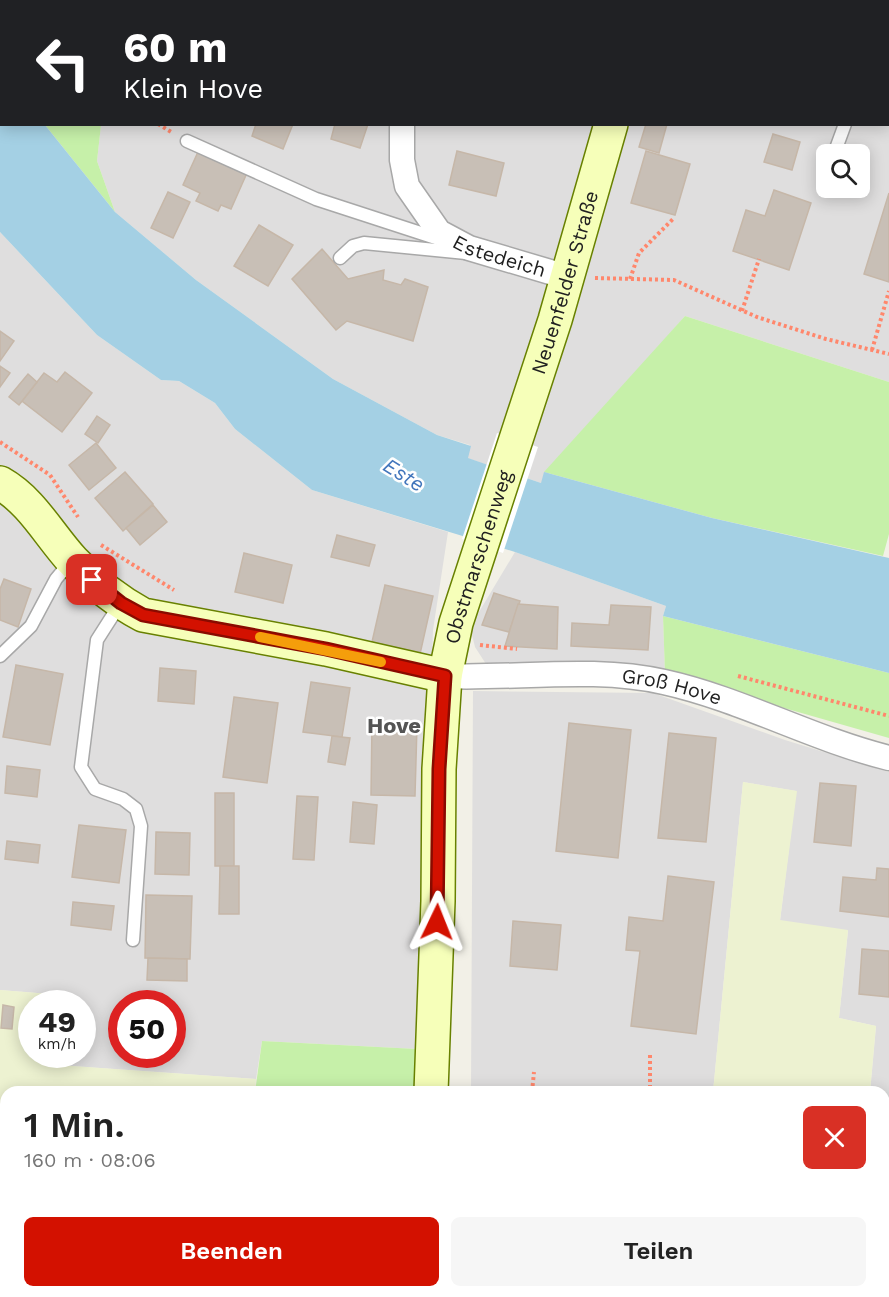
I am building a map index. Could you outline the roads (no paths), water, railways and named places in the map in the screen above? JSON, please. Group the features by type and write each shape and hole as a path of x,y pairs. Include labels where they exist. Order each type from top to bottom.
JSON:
{"main road":[{"name":"Neuenfelder Straße","path":"516,439 567,277 610,126"},
{"name":"Obstmarschenweg","path":"445,676 452,642 516,439"},
{"path":"0,483 83,550 121,603 143,615 326,649 445,676 439,769 438,901 431,1086"}],"street":[{"path":"402,126 402,160 407,186 439,232 469,248"},
{"name":"Estedeich","path":"469,248 567,277"},
{"name":"Groß Hove","path":"445,676 570,675 662,681 726,700 889,758"}],"lane":[{"path":"838,144 844,126"},
{"name":"Estedeich","path":"187,141 316,199 469,248"},
{"path":"340,258 353,246 364,243 500,257"},
{"path":"0,656 31,626 56,579 83,550"},
{"path":"121,603 97,640 81,767 95,789 129,803 139,816 141,826 133,940"}],"water":[{"name":"Este","path":"0,126 46,126 115,212 196,280 333,379 437,435 471,446 468,458 541,483 544,472 712,518 889,558 889,673 663,616 666,606 515,552 312,490 235,429 215,403 179,381 161,380 97,335 0,232"}],"district":[{"name":"Hove","path":"394,725"}]}
